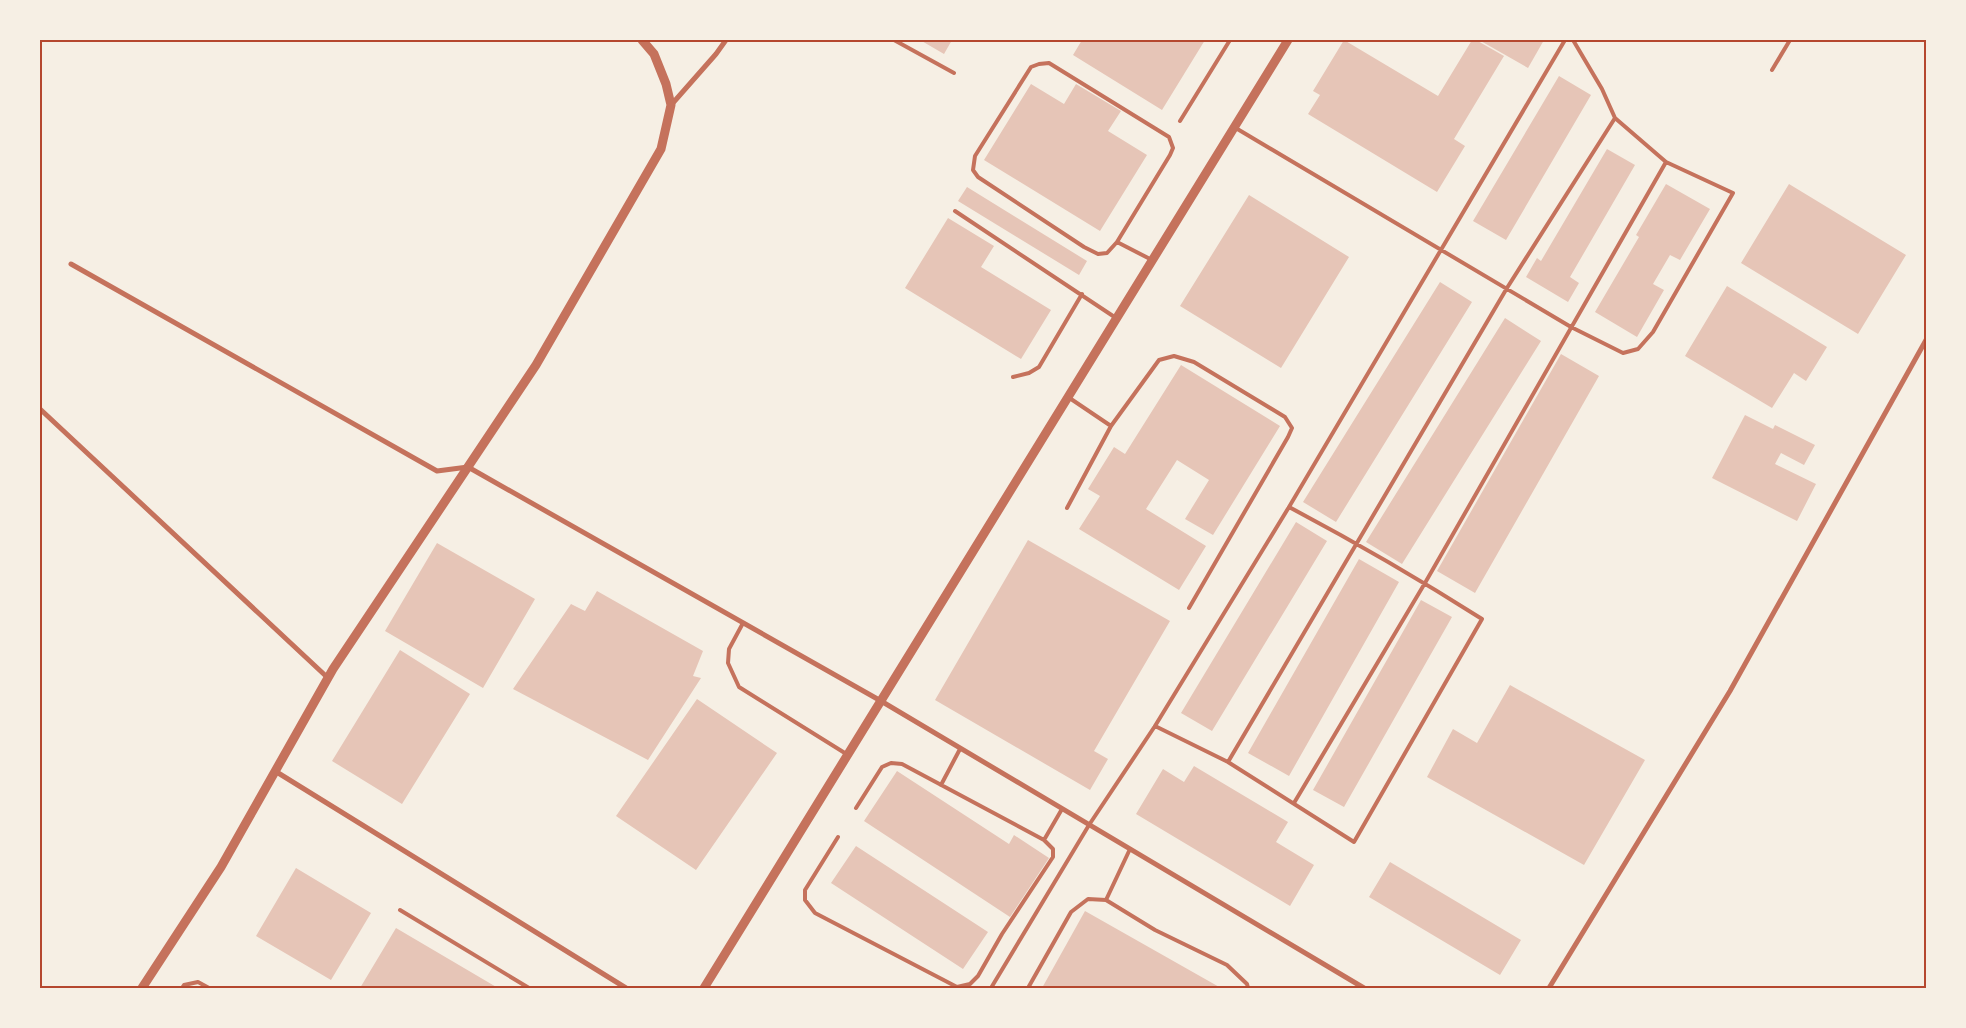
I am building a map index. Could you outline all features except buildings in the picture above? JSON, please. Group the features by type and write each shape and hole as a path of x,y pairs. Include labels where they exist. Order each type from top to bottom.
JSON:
{"street":[{"path":"142,988 221,867 328,678 536,365 661,149 671,105 666,84 654,54 642,40"},
{"path":"671,105 726,40"},
{"path":"704,988 1288,40"},
{"path":"71,264 437,471 468,467 880,701 1364,988"},
{"path":"1549,988 1730,692 1926,340"},
{"path":"40,409 328,678"},
{"path":"275,771 626,988"}],"lane":[{"path":"894,40 954,74"},
{"path":"1180,121 1230,40"},
{"path":"991,988 1089,825 1155,726 1289,507 1565,40"},
{"path":"1234,127 1571,327 1623,353 1638,349 1653,332 1733,193 1666,162 1615,118 1602,88 1573,40"},
{"path":"1772,70 1790,40"},
{"path":"1049,63 1169,138 1172,148 1170,155 1117,242 1107,253 1098,254 1084,247 978,177 973,170 975,156 1031,67 1049,63"},
{"path":"1228,762 1507,288 1615,118"},
{"path":"1294,803 1425,583 1666,162"},
{"path":"955,211 1116,318"},
{"path":"1117,242 1152,260"},
{"path":"1013,377 1029,373 1039,367 1082,294"},
{"path":"1067,508 1111,426 1159,360 1174,356 1194,362 1285,417 1292,428 1288,437 1189,608"},
{"path":"1068,397 1111,426"},
{"path":"1155,726 1228,762 1354,842 1482,619 1425,583 1289,507"},
{"path":"743,623 729,649 728,663 739,687 848,755"},
{"path":"941,784 960,748"},
{"path":"838,837 805,890 805,900 815,913 957,987 970,984 978,976 1002,934 1054,857 1053,849 1044,840 902,764 891,763 882,767 856,808"},
{"path":"1044,840 1062,809"},
{"path":"1106,900 1130,849"},
{"path":"1028,988 1071,912 1088,899 1106,900 1155,930 1227,965 1248,988"},
{"path":"400,910 530,988"},
{"path":"182,988 184,985 198,982 209,988"}]}
